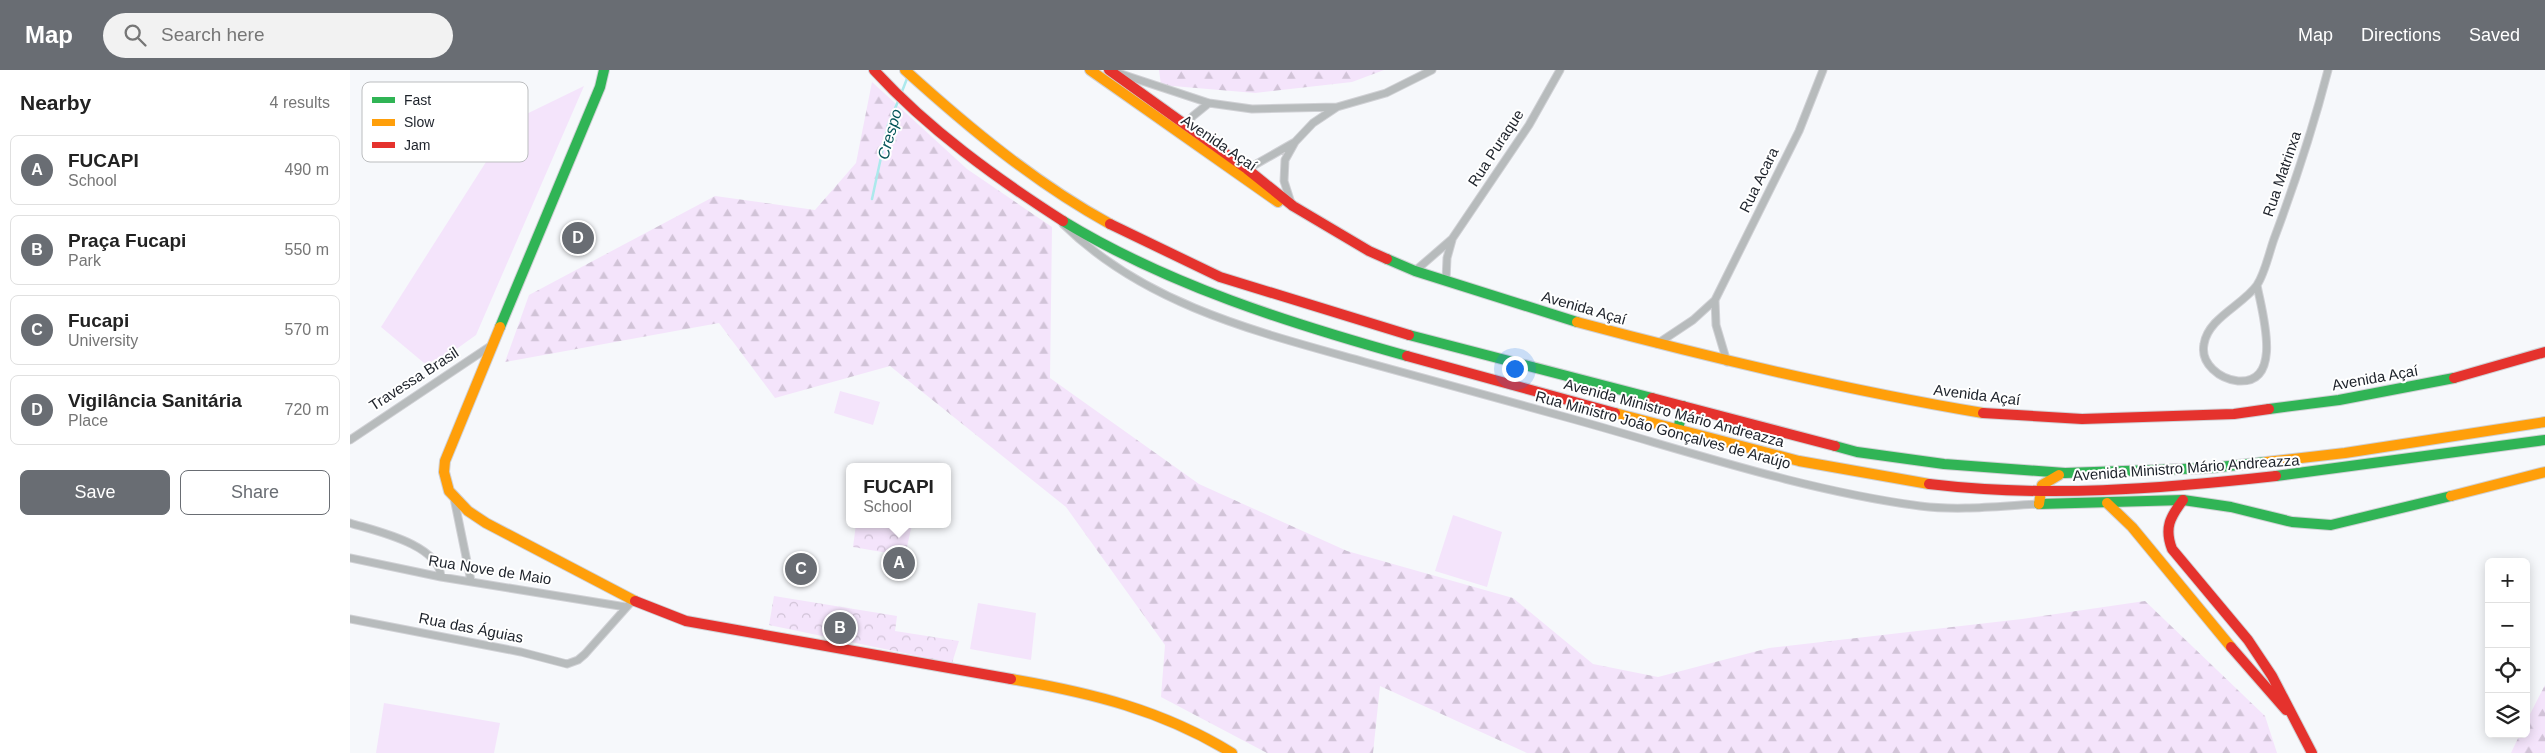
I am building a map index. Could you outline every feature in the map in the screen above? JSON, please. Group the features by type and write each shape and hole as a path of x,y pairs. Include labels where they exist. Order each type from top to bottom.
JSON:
{"street":[{"path":"604,70 600,87 445,461 446,487 454,498 464,508 486,523 629,603 686,622 1083,692 1156,715 1211,740 1232,753"},
{"name":"Avenida Ministro Mário Andreazza","path":"874,70 939,129 981,163 1052,213 1098,241 1174,277 1227,299 1365,343 1737,447 1803,463 1944,486 2038,492 2154,488 2316,474 2545,440"},
{"name":"Avenida Ministro Mário Andreazza","path":"905,70 966,126 1065,197 1108,223 1220,277 1375,326 1684,406 1742,424 1857,452 1944,464 2065,473 2210,468 2345,453 2545,422"},
{"name":"Avenida Açaí","path":"1090,70 1179,134 1243,172 1292,206 1369,251 1416,271 1562,318 1657,344 1727,362 1910,401 1989,414 2100,418 2234,414 2339,400 2455,378 2545,352"},
{"path":"1109,70 1208,103 1252,109 1337,107 1386,93 1432,70"},
{"name":"Avenida Açaí","path":"1109,70 1186,124 1291,211 1366,257 1394,268 1416,271"},
{"name":"Rua Puraque","path":"1416,271 1452,239 1529,125 1560,70"},
{"name":"Rua Acara","path":"1657,344 1693,320 1715,300 1799,131 1823,70"},
{"name":"Rua Matrinxa","path":"2257,285 2268,342 2267,356 2259,372 2250,379 2228,379 2216,373 2209,364 2204,354 2204,343 2209,331 2257,285 2298,174 2328,70"},
{"path":"1179,134 1186,124 1208,103"},
{"path":"1292,206 1284,181 1285,160 1295,142 1312,123 1337,107"},
{"path":"1243,172 1295,142"},
{"name":"Rua Ministro João Gonçalves de Araújo","path":"1052,213 1078,239 1116,269 1148,287 1229,321 1315,348 1784,478 1877,499 1952,509 2039,504"},
{"name":"Rua Puraque","path":"1446,280 1447,258 1452,239"},
{"name":"Rua Acara","path":"1715,300 1716,325 1727,362"},
{"name":"Travessa Brasil","path":"350,440 495,343"},
{"path":"1678,430 1684,406"},
{"name":"Avenida Ministro Mário Andreazza","path":"2039,504 2183,500 2231,507 2292,522 2331,525 2395,511 2545,472"},
{"path":"2039,504 2038,492 2043,481 2065,473"},
{"path":"454,498 471,581"},
{"path":"2183,500 2170,516 2166,526 2166,534 2172,549 2248,640 2272,676 2312,753"},
{"path":"2107,503 2132,528 2234,651 2297,722"},
{"path":"350,523 413,544 436,562 441,577"},
{"path":"2156,557 2172,549"},
{"name":"Rua Nove de Maio","path":"350,558 441,577 629,603"},
{"name":"Rua das Águias","path":"350,619 522,652 567,664 578,660 629,603"},
{"path":"2234,651 2248,640"}],"green space":[{"path":"1159,70 1384,70 1352,82 1255,93 1161,85"},
{"path":"872,82 967,169 1052,227 1050,378 1199,484 1347,551 1513,598 1593,664 1658,677 1769,648 2022,619 2145,601 2265,716 2277,753 1527,753 1380,686 1373,753 1267,753 1161,697 1165,645 1066,507 890,366 775,398 719,323 505,362 529,295 715,196 815,210 856,163"},
{"path":"584,86 476,335 430,368 381,327 486,162 528,162 528,113"},
{"path":"840,391 880,402 873,425 834,413"},
{"path":"1453,515 1502,532 1487,587 1435,571"},
{"path":"855,528 911,528 905,556 853,547"},
{"path":"774,596 897,616 895,631 959,641 952,663 769,625"},
{"path":"978,603 1036,613 1031,660 970,649"},
{"path":"2545,685 2545,753 2511,753 2518,738 2530,738 2530,714"},
{"path":"384,703 500,723 494,753 376,753"}],"waterway":[{"name":"Crespo","path":"901,94 908,76"},
{"name":"Crespo","path":"872,199 888,125 899,99"}],"traffic: fast":[{"path":"500,327 600,87 604,70"},
{"path":"1063,221 1103,244 1144,264 1230,300 1318,330 1407,356"},
{"path":"1387,259 1415,271 1577,322"},
{"path":"1409,335 1652,398"},
{"path":"2269,409 2339,400 2454,378"},
{"path":"1678,430 1683,406"},
{"path":"2276,476 2545,440"},
{"path":"1835,446 1857,452 1944,464 2065,473 2210,468 2266,462"},
{"path":"2039,504 2183,500 2231,507 2292,522 2331,525 2451,496"}],"traffic: slow":[{"path":"905,70 1003,153 1055,191 1110,224"},
{"path":"1090,70 1278,202"},
{"path":"1577,322 1779,372 1983,413"},
{"path":"500,327 445,461 444,472 449,491 468,511 486,523 635,601"},
{"path":"1615,413 1799,461 1929,484"},
{"path":"2266,462 2345,453 2545,422"},
{"path":"2451,496 2545,472"},
{"path":"2039,504 2042,485 2059,475"},
{"path":"2107,503 2132,527 2231,647"},
{"path":"1011,679 1070,690 1153,714 1206,738 1232,753"}],"traffic: jam":[{"path":"874,70 895,92 964,152 1013,188 1063,221"},
{"path":"1109,70 1247,169 1293,206 1369,251 1387,259"},
{"path":"1110,224 1220,277 1409,335"},
{"path":"2454,378 2545,352"},
{"path":"1407,356 1615,413"},
{"path":"1652,398 1835,446"},
{"path":"1983,413 2082,419 2234,414 2269,409"},
{"path":"1929,484 1973,488 2060,491 2146,488 2276,476"},
{"path":"2183,500 2170,523 2169,535 2172,549 2248,640 2272,676 2312,753"},
{"path":"635,601 686,621 1011,679"},
{"path":"2231,647 2286,710"}],"place":[{"name":"Vigilância Sanitária","path":"578,238"},
{"name":"FUCAPI","path":"899,563"},
{"name":"Fucapi","path":"801,569"},
{"name":"Praça Fucapi","path":"840,628"}]}
